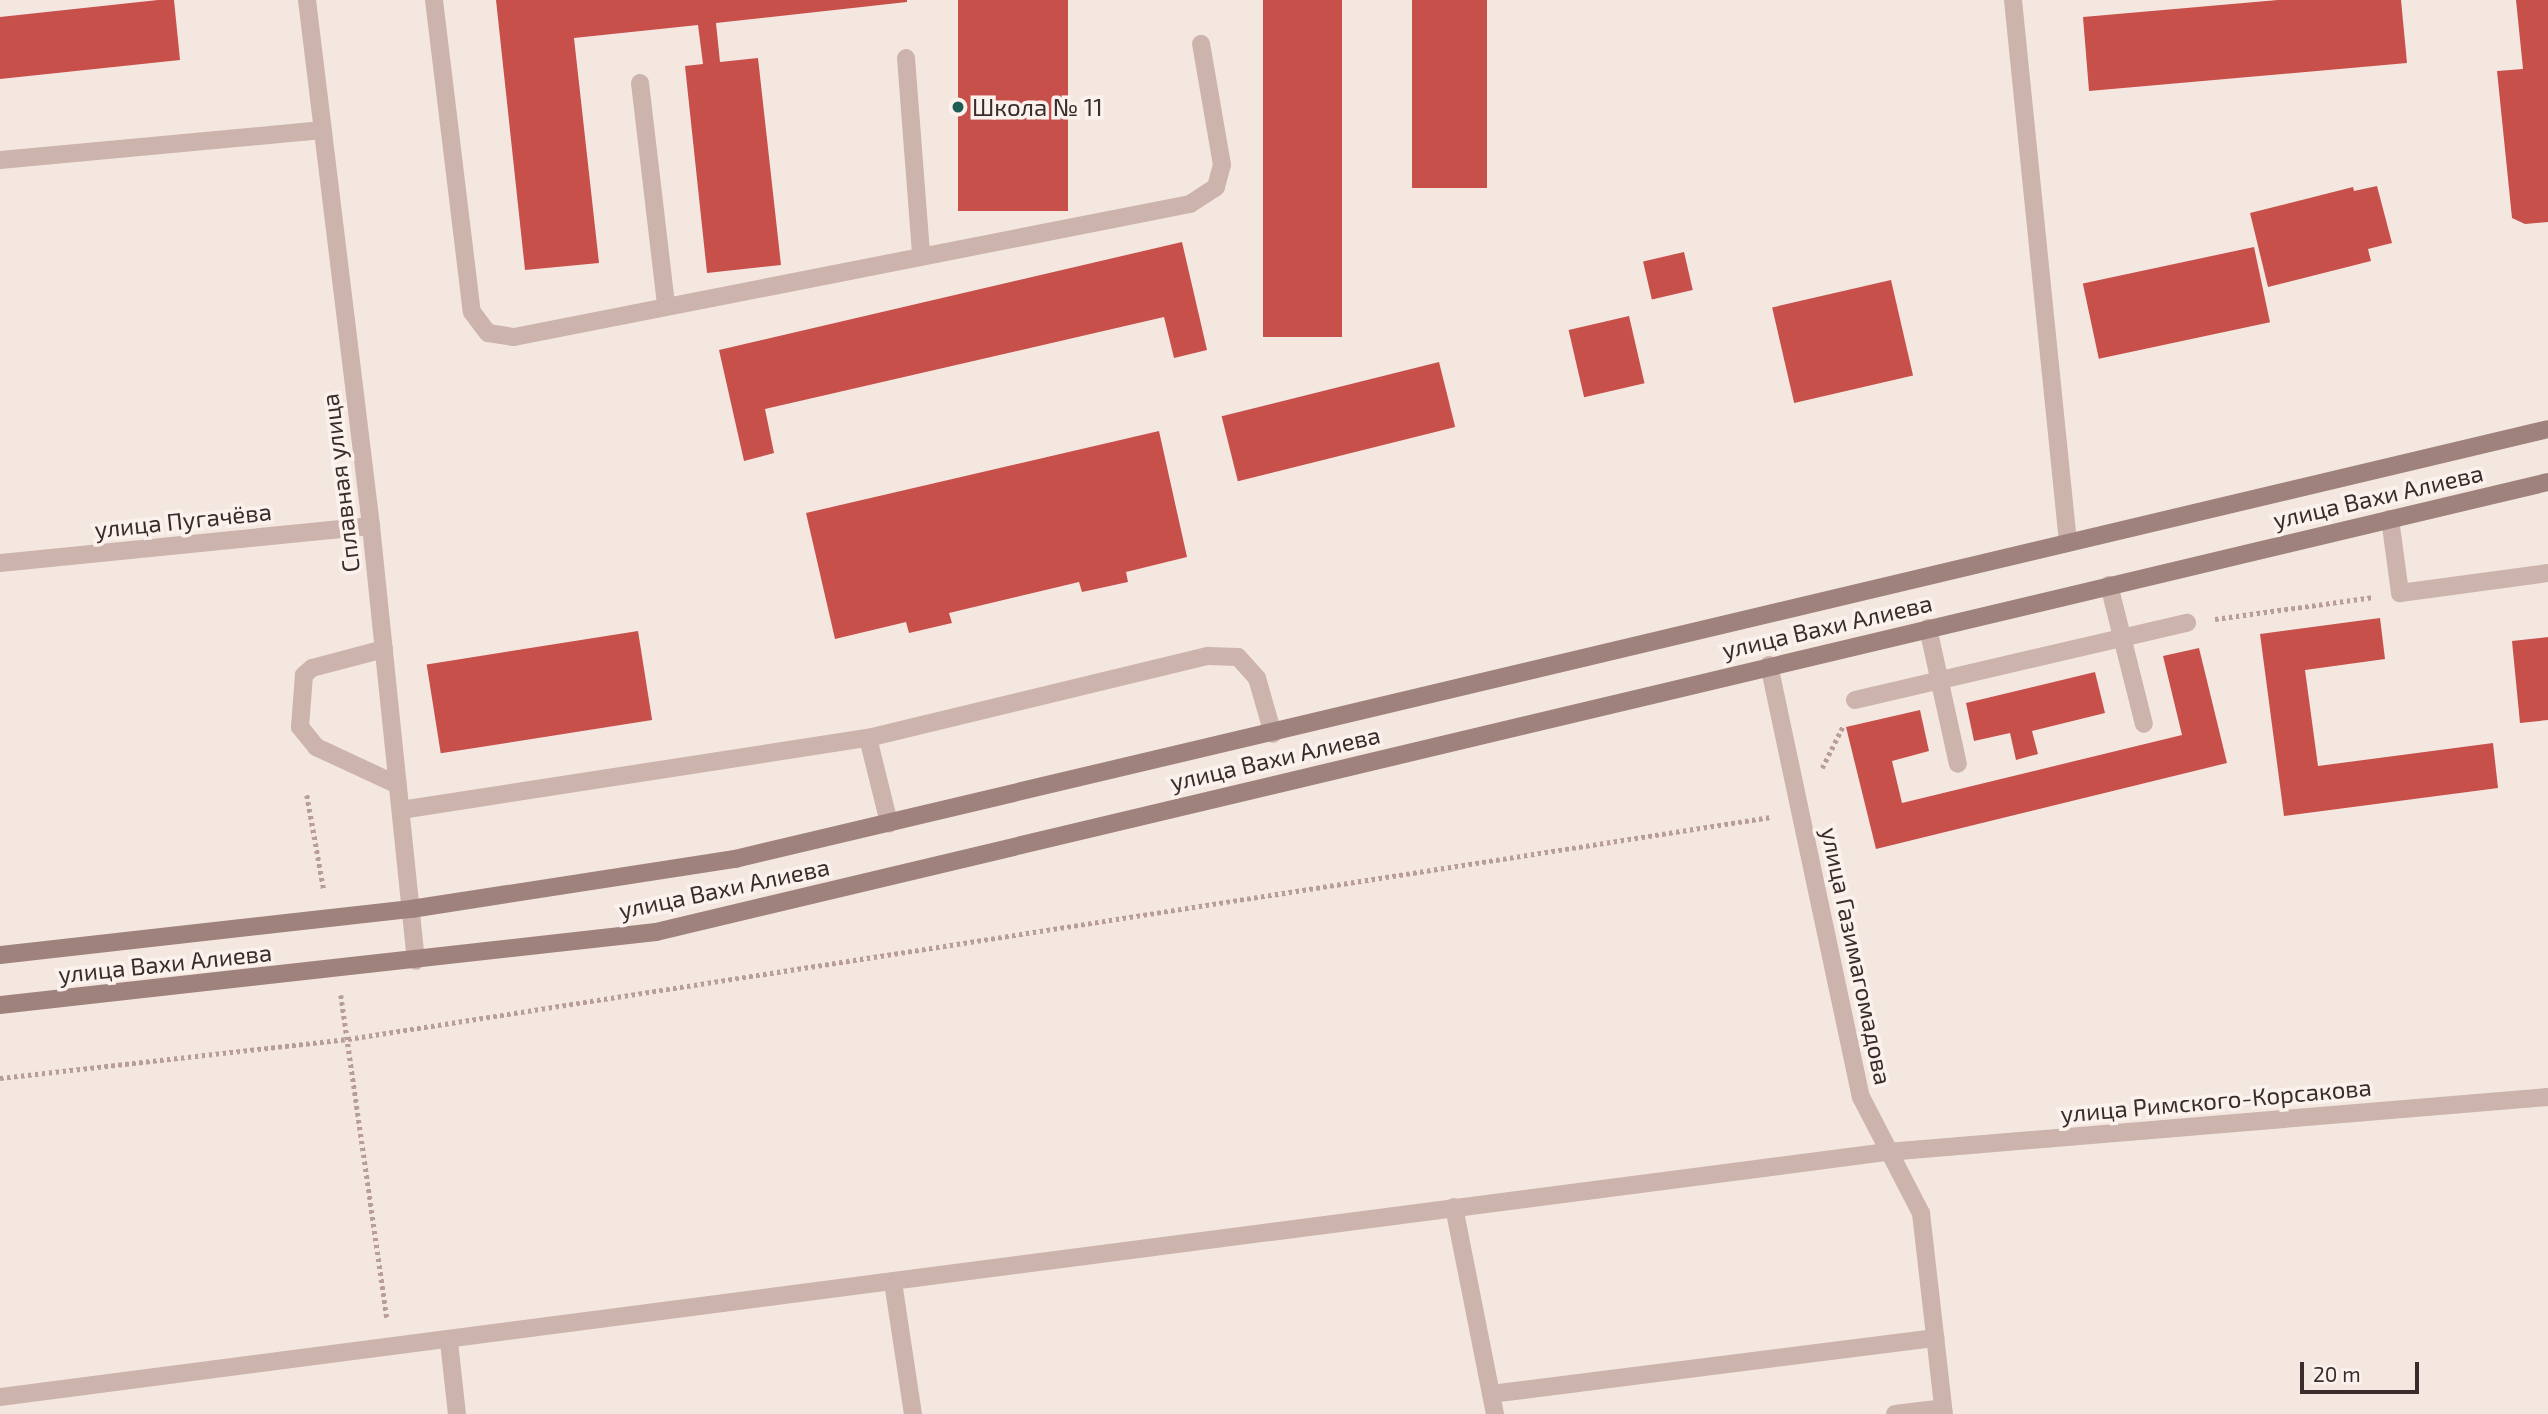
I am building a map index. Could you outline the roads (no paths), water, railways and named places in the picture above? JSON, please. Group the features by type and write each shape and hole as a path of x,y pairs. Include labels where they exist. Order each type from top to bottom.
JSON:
{"main road":[{"name":"улица Вахи Алиева","path":"0,955 411,909 735,859 1273,734 2547,426"},
{"name":"улица Вахи Алиева","path":"0,1005 416,961 656,932 1769,665 2548,482"}],"street":[{"name":"Сплавная улица","path":"307,0 370,526 416,961"},
{"path":"434,0 472,312 488,332 514,337 1190,204 1216,187 1222,165 1201,44"},
{"path":"2013,0 2068,542"},
{"path":"906,58 920,255"},
{"path":"640,83 666,306"},
{"path":"0,160 323,130"},
{"path":"2390,519 2400,593 2548,573"},
{"name":"улица Пугачёва","path":"0,563 370,526"},
{"path":"2109,585 2144,724"},
{"path":"1855,700 1938,678 2187,623"},
{"path":"1928,628 1958,764"},
{"path":"383,649 312,668 304,675 300,727 316,747 398,785"},
{"path":"401,810 868,738 1208,656 1238,657 1257,678 1273,734"},
{"name":"улица Газимагомадова","path":"1769,665 1861,1097 1887,1152 1921,1213 1943,1411"},
{"path":"868,738 889,823"},
{"name":"улица Римского-Корсакова","path":"0,1397 449,1342 1454,1207 1887,1152 2548,1097"},
{"path":"1454,1207 1495,1414"},
{"path":"893,1282 913,1414"},
{"path":"1491,1394 1935,1338"},
{"path":"449,1342 457,1414"},
{"path":"1895,1414 1943,1411"}],"place":[{"name":"Школа № 11","path":"958,107"}]}
